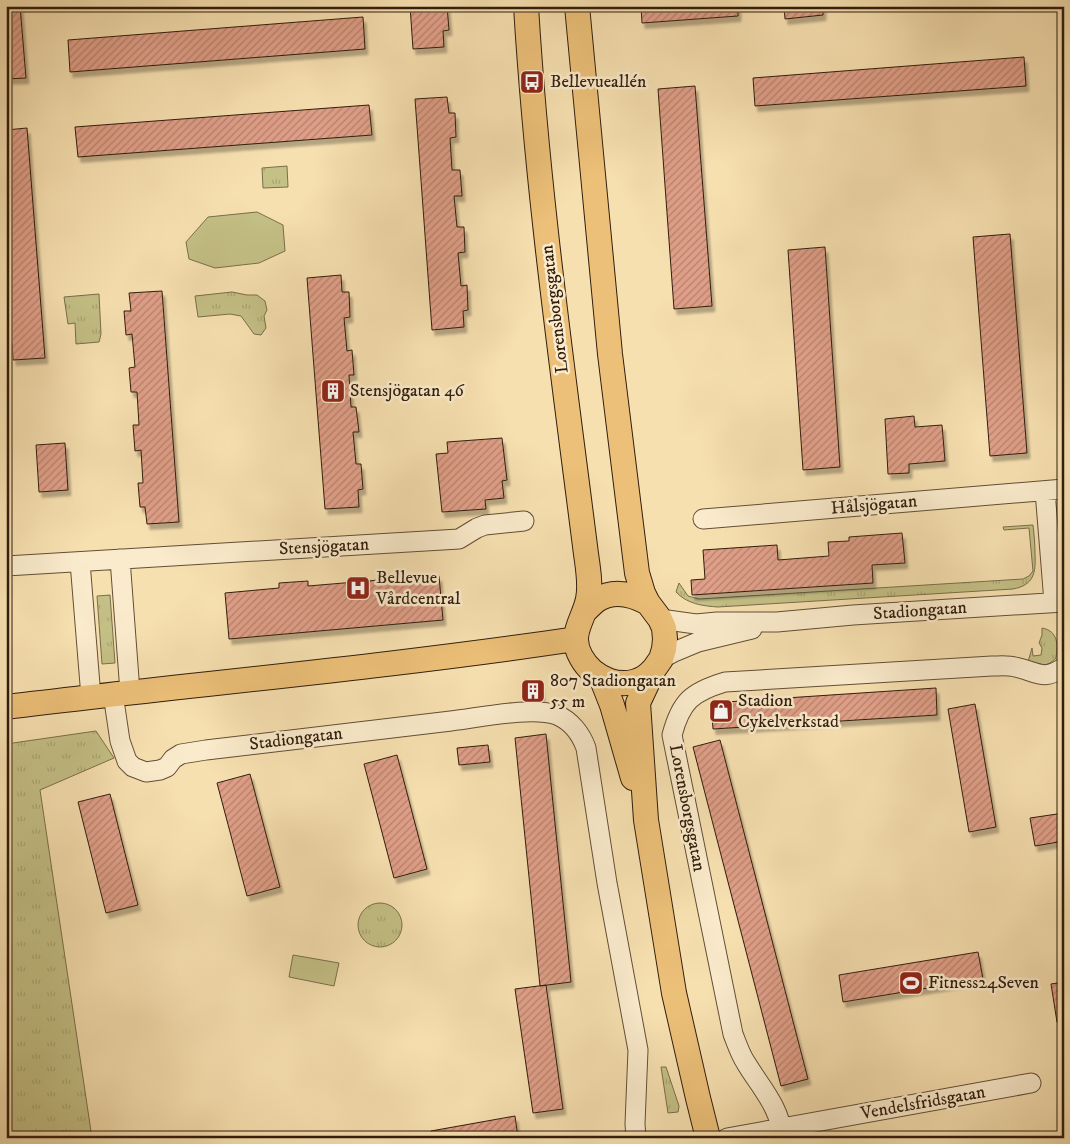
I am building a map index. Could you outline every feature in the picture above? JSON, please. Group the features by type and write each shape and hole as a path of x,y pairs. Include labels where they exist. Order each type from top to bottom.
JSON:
{"main road":[{"name":"Lorensborgsgatan","path":"526,6 549,257 566,408 588,569 588,598 585,611 577,627 577,648 580,657 600,678 612,705 646,820"},
{"name":"Lorensborgsgatan","path":"577,6 610,354 637,573 643,594 664,628 665,639 664,650 638,703 646,820 674,993 708,1138"},
{"path":"585,611 597,600 610,595 624,594 637,597 654,611"},
{"path":"6,707 340,670 576,639"},
{"path":"600,678 611,682 623,683 634,681 645,677 657,664"}],"street":[{"name":"Hålsjögatan","path":"703,519 1064,489"},
{"path":"1045,491 1059,602"},
{"name":"Stensjögatan","path":"6,566 459,539 485,525 524,521"},
{"path":"112,694 120,559"},
{"path":"80,562 112,694"},
{"name":"Stadiongatan","path":"654,611 696,624 778,622 853,615 1059,602"},
{"name":"Stadiongatan","path":"657,664 674,652 698,642 778,622"},
{"name":"Lorensborgsgatan","path":"783,1133 774,1105 744,1061 733,1034 672,735 681,711 693,696 708,687 725,682 992,666 1015,667 1029,672 1048,675 1064,667"},
{"name":"Stadiongatan","path":"112,694 120,741 126,761 133,767 146,772 160,770 181,754 206,750 522,712 556,715 564,719 579,733 586,748 607,883 638,1050 636,1138"},
{"name":"Vendelsfridsgatan","path":"727,1138 783,1133 1031,1083"}],"green space":[{"path":"287,166 288,187 263,188 262,168"},
{"path":"257,212 283,225 285,251 259,263 215,268 189,259 186,242 208,217"},
{"path":"232,292 257,295 265,301 267,310 264,316 266,328 261,335 254,334 241,316 230,314 198,317 195,296"},
{"path":"99,294 101,334 99,342 76,344 75,323 68,324 64,297"},
{"path":"1033,525 1035,543 1034,572 1029,581 1013,589 718,607 690,602 676,592 679,583 688,596 699,599 1023,579 1033,571 1029,528 1004,530 1003,527"},
{"path":"110,595 115,663 102,664 97,596"},
{"path":"1042,628 1054,635 1057,648 1056,658 1043,665 1028,662 1032,648 1033,656 1041,655 1042,648 1039,643"},
{"path":"96,731 114,758 40,790 92,1138 6,1138 6,744"},
{"path":"380,903 392,907 398,913 402,925 398,937 392,943 380,947 368,943 362,937 358,925 362,913 368,907"},
{"path":"293,955 339,963 334,986 289,977"},
{"path":"661,1067 666,1067 679,1106 678,1112 668,1113"}],"building":[{"path":"6,6 20,6 26,78 6,79"},
{"path":"410,6 447,6 449,30 443,31 444,47 413,49"},
{"path":"641,6 738,6 738,16 642,23"},
{"path":"784,6 823,6 823,15 785,19"},
{"path":"363,17 365,49 70,72 68,40"},
{"path":"1024,57 1026,86 755,106 753,78"},
{"path":"695,86 712,306 674,309 658,89"},
{"path":"447,97 449,113 455,113 456,137 450,138 452,170 460,170 462,196 454,196 457,227 464,227 465,252 458,253 461,286 467,285 468,310 463,311 464,327 432,330 415,99"},
{"path":"369,105 372,135 78,157 75,127"},
{"path":"27,128 45,358 13,360 12,343 6,343 6,320 10,319 8,286 6,286 6,130"},
{"path":"1010,234 1027,453 990,456 973,237"},
{"path":"825,247 840,467 803,470 788,250"},
{"name":"Stensjögatan 46","path":"341,275 342,292 349,292 350,317 344,318 347,351 352,350 354,375 349,375 351,407 356,407 359,432 353,432 356,464 361,464 363,489 358,490 359,507 325,509 307,278"},
{"path":"162,291 179,522 147,524 145,507 140,507 138,483 143,483 141,450 135,451 133,425 139,425 137,392 131,392 129,368 135,367 132,334 126,335 124,311 131,311 129,293"},
{"path":"914,416 915,427 942,425 945,461 909,464 909,473 888,474 885,419"},
{"path":"502,438 507,480 502,481 504,498 485,500 486,509 442,512 436,454 448,453 447,442"},
{"path":"65,443 68,490 39,492 36,445"},
{"path":"902,533 905,563 872,565 873,583 692,595 691,580 705,579 703,550 777,545 778,560 829,556 828,542 849,541 849,537"},
{"path":"398,573 399,579 439,576 443,620 229,639 225,593 279,588 279,583 308,581 308,586 379,580 378,575"},
{"name":"807 Stadiongatan 55 m","path":"541,684 542,696 525,698 524,687"},
{"path":"936,688 937,715 713,729 711,703"},
{"path":"975,704 996,827 969,832 948,709"},
{"path":"546,734 571,982 540,986 515,738"},
{"path":"720,740 808,1079 781,1086 693,747"},
{"path":"488,745 490,762 459,765 457,748"},
{"path":"397,755 427,869 394,878 364,764"},
{"path":"250,774 280,887 247,896 217,783"},
{"path":"110,794 138,905 106,913 78,802"},
{"path":"1064,813 1064,841 1035,846 1030,818"},
{"path":"978,952 983,979 843,1002 839,975"},
{"path":"1064,982 1064,1022 1057,1022 1051,984"},
{"path":"546,985 563,1109 533,1113 515,989"},
{"path":"515,1116 518,1138 493,1138 493,1136 481,1138 431,1138 431,1131"}],"place":[{"name":"Bellevueallén","path":"532,82"},
{"name":"Stensjögatan 46","path":"333,391"},
{"name":"Bellevue Vårdcentral","path":"358,588"},
{"name":"807 Stadiongatan 55 m","path":"533,691"},
{"name":"Stadion Cykelverkstad","path":"721,711"},
{"name":"Fitness24Seven","path":"911,983"}]}
